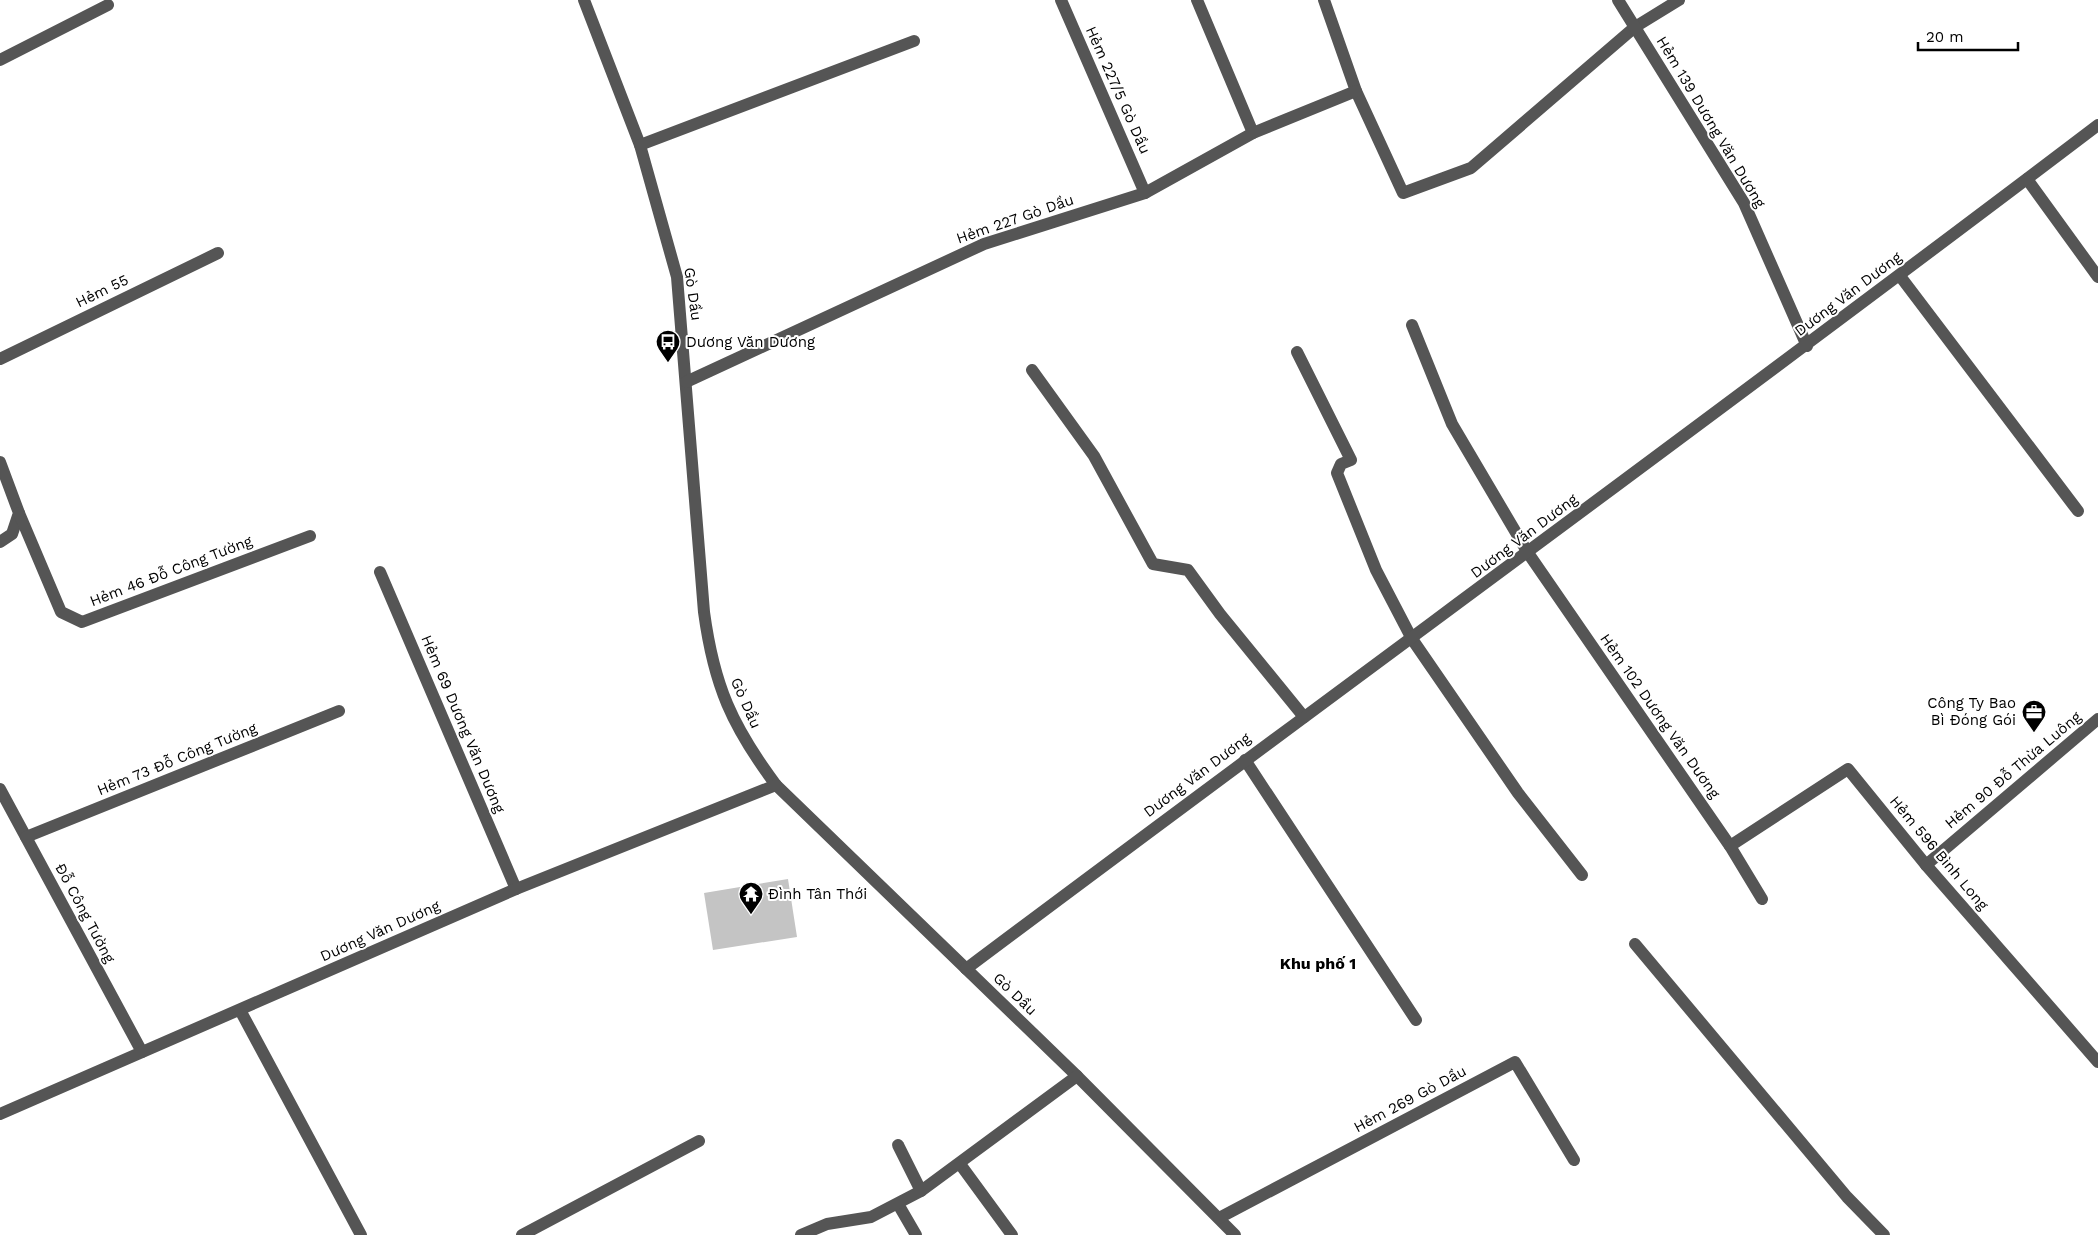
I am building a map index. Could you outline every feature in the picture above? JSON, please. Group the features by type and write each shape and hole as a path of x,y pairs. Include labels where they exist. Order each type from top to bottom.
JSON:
{"street":[{"name":"Gò Dầu","path":"584,0 640,145 677,278 704,612 709,650 720,688 735,723 754,755 776,786 1077,1076 1235,1235"},
{"name":"Hẻm 227/5 Gò Dầu","path":"1060,0 1145,193"},
{"path":"1197,0 1253,133"},
{"path":"1324,0 1356,91 1403,193 1471,168 1635,27 1679,0"},
{"name":"Hẻm 139 Dương Văn Dương","path":"1618,0 1744,203 1807,346"},
{"path":"0,60 108,5"},
{"path":"640,145 914,41"},
{"name":"Hẻm 227 Gò Dầu","path":"686,382 984,244 1145,193 1253,133 1356,91"},
{"name":"Dương Văn Dương","path":"966,969 1245,760 1412,639 1807,346 2098,126"},
{"path":"2027,179 2098,277"},
{"name":"Hẻm 55","path":"0,359 218,253"},
{"path":"1900,276 2078,511"},
{"name":"Hẻm 102 Dương Văn Dương","path":"1412,325 1452,424 1528,553 1730,846 1762,899"},
{"path":"1297,352 1351,460 1342,464 1337,473 1376,570 1412,639 1518,792 1582,875"},
{"path":"1032,370 1094,456 1153,564 1188,570 1220,614 1304,717"},
{"path":"0,462 19,513 12,534 0,542"},
{"name":"Hẻm 46 Đỗ Công Tường","path":"19,513 61,612 82,622 310,536"},
{"name":"Hẻm 69 Dương Văn Dương","path":"380,572 516,889"},
{"name":"Hẻm 73 Đỗ Công Tường","path":"26,837 339,711"},
{"name":"Hẻm 90 Đỗ Thừa Luông","path":"1926,865 2098,718"},
{"path":"1245,760 1416,1020"},
{"name":"Hẻm 596 Bình Long","path":"1730,846 1848,769 1926,865 2098,1062"},
{"name":"Dương Văn Dương","path":"0,1114 516,889 776,786"},
{"name":"Đỗ Công Tường","path":"0,789 142,1052"},
{"path":"1634,944 1847,1197 1884,1235"},
{"path":"240,1010 360,1235"},
{"name":"Hẻm 269 Gò Dầu","path":"1219,1218 1515,1062 1574,1160"},
{"path":"801,1235 827,1224 871,1217 921,1191 1077,1076"},
{"path":"522,1235 699,1140"},
{"path":"898,1145 921,1191"},
{"path":"960,1164 1012,1235"},
{"path":"898,1204 916,1235"}],"building":[{"name":"Đình Tân Thới","path":"788,879 797,937 713,950 704,893"}],"place":[{"name":"Dương Văn Dương","path":"668,363"},
{"name":"Công Ty Bao Bì Đóng Gói","path":"2034,733"},
{"name":"Đình Tân Thới","path":"751,915"}],"district":[{"name":"Khu phố 1","path":"1318,963"}]}
